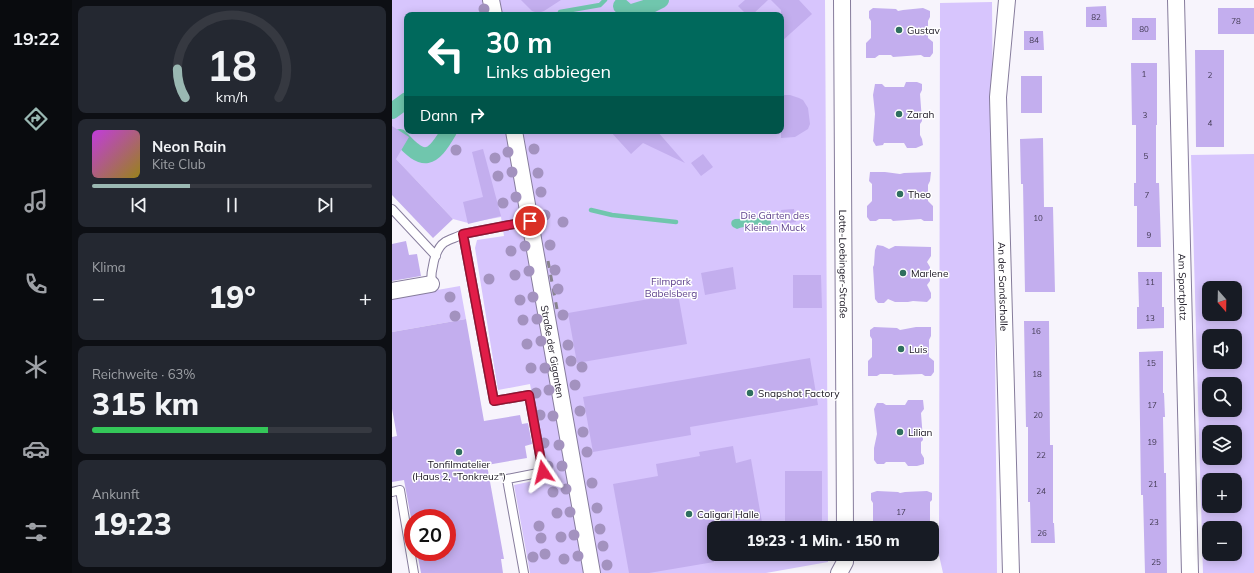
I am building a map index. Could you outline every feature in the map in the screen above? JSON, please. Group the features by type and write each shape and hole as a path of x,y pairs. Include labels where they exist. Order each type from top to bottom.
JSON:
{"street":[{"path":"491,0 493,12"},
{"name":"Lotte-Loebinger-Straße","path":"842,0 845,521"},
{"name":"An der Sandscholle","path":"1007,0 998,97 1011,573"},
{"name":"Am Sportplatz","path":"1176,0 1190,573"},
{"name":"Straße der Giganten","path":"515,134 592,573"},
{"path":"392,291 431,284"},
{"path":"840,573 845,561"}],"lane":[{"path":"392,209 436,256"},
{"path":"431,284 432,269 436,256 444,243 463,234 530,221"},
{"path":"463,234 494,401 529,395 543,472 507,479 524,573"},
{"path":"392,492 400,490 414,573"}],"green space":[{"name":"Filmpark Babelsberg","path":"392,0 825,0 828,521 707,521 707,561 828,562 766,573 530,573 514,485 548,478 530,384 498,390 475,248 477,240 504,236 501,217 468,223 453,219 392,155"},
{"path":"992,2 997,573 943,573 939,555 940,3"},
{"path":"1254,154 1254,573 1203,573 1203,561 1242,561 1242,521 1202,521 1202,538 1191,155"},
{"path":"460,286 466,319 392,332 392,298"}],"shaded area":[{"path":"766,217 771,221 770,226 766,228 752,226 737,229 731,225 732,221 735,219"}],"building":[{"path":"521,0 561,0 544,11 532,11"},
{"path":"745,0 768,0 755,12 744,12 738,6"},
{"path":"771,0 799,0 812,14 784,39 784,12 781,12 781,10"},
{"path":"1106,6 1107,27 1086,27 1086,7"},
{"name":"Gustav","path":"873,8 896,9 898,11 923,8 930,11 928,21 928,38 933,42 933,53 930,57 924,57 921,55 893,57 891,55 879,55 875,58 866,58 866,43 871,38 871,21 869,18 869,11"},
{"path":"1218,8 1254,8 1254,34 1218,34"},
{"path":"1132,18 1156,18 1156,40 1132,40"},
{"path":"1024,31 1043,31 1044,50 1024,50"},
{"path":"1195,50 1224,50 1224,147 1196,147"},
{"path":"1131,63 1157,63 1156,183 1159,183 1161,247 1137,247 1137,206 1134,206 1134,183 1136,183 1136,125 1132,125"},
{"path":"1021,76 1042,76 1042,113 1021,113"},
{"name":"Zarah","path":"906,82 917,82 922,84 920,94 922,121 920,124 920,135 923,145 916,148 907,148 904,143 884,143 883,145 876,146 873,141 875,114 873,95 875,84 882,84 885,87 904,87"},
{"path":"784,95 790,95 803,100 808,108 810,124 808,129 795,137 781,138 781,134 784,134"},
{"path":"392,126 409,137 396,159 453,219 433,238 392,195"},
{"path":"613,134 660,134 685,163 643,143 631,154"},
{"path":"1043,138 1044,207 1053,207 1055,292 1025,292 1023,184 1021,184 1020,139"},
{"path":"483,149 501,216 468,224 463,202 483,197 472,152"},
{"path":"703,154 713,167 701,176 691,163"},
{"name":"Theo","path":"870,172 900,174 931,172 928,185 928,201 933,206 933,221 924,221 921,219 893,221 891,219 879,219 876,221 870,221 867,217 867,206 872,201 872,184 869,181"},
{"path":"794,209 796,222 782,224 781,210"},
{"path":"406,241 409,255 417,254 421,276 392,281 392,244"},
{"name":"Marlene","path":"877,245 889,249 895,246 931,247 931,256 927,262 930,267 930,281 927,285 931,293 931,298 927,302 895,302 888,299 884,303 878,303 875,299 873,267"},
{"path":"733,267 736,289 705,295 701,273"},
{"path":"1138,272 1162,272 1162,307 1164,307 1164,328 1137,329 1137,307 1139,307"},
{"path":"793,275 821,275 822,308 793,308"},
{"path":"678,294 687,344 577,363 568,313"},
{"name":"Tonfilmatelier (Haus 2, \"Tonkreuz\")","path":"466,319 484,421 520,415 522,424 528,423 532,444 525,446 527,458 487,465 504,559 501,559 503,573 421,573 419,561 456,561 456,509 409,509 404,480 392,482 392,437 397,436 392,409 392,332"},
{"path":"1024,321 1049,321 1050,445 1053,445 1053,523 1055,543 1031,543 1030,502 1028,502 1028,427 1026,427"},
{"name":"Luis","path":"874,327 897,328 900,330 916,327 931,327 929,357 934,361 934,372 931,376 925,376 922,374 880,374 877,376 868,376 868,361 872,357 872,339 870,336 870,330"},
{"path":"1163,351 1167,573 1145,573 1143,495 1141,495 1139,352"},
{"path":"810,358 818,405 690,427 691,435 593,452 583,397"},
{"name":"Lilian","path":"908,400 923,400 924,409 921,413 923,440 921,442 921,453 924,458 924,464 908,466 905,462 886,462 884,464 877,464 874,460 874,448 877,434 874,409 877,403 883,403 886,405 905,405"},
{"name":"Caligari Halle","path":"733,446 736,463 751,459 762,521 707,521 707,561 714,562 649,573 629,573 613,484 658,476 656,464 700,456 699,452"},
{"path":"785,471 822,471 822,521 785,521"},
{"path":"877,491 900,493 927,491 932,493 932,500 930,502 930,521 873,521 873,503 871,500 871,493"}],"waterway":[{"path":"560,12 600,5 605,0"},
{"path":"632,12 645,8 661,0"},
{"path":"621,6 628,12"},
{"path":"392,111 404,102"},
{"path":"400,137 415,152 422,155 427,155 438,148 447,134"},
{"path":"591,210 612,215 676,222"}],"railway":[{"path":"548,261 557,309"}],"place":[{"name":"Gustav","path":"899,30"},
{"name":"Zarah","path":"899,114"},
{"name":"Theo","path":"900,194"},
{"name":"Marlene","path":"903,273"},
{"name":"Luis","path":"901,349"},
{"name":"Snapshot Factory","path":"750,393"},
{"name":"Lilian","path":"900,432"},
{"name":"Tonfilmatelier (Haus 2, \"Tonkreuz\")","path":"459,452"},
{"name":"Caligari Halle","path":"689,514"}],"route":[{"path":"530,221 463,234 494,401 529,395 543,472"}],"park label":[{"name":"Die Gärten des Kleinen Muck","path":"775,220"}]}
